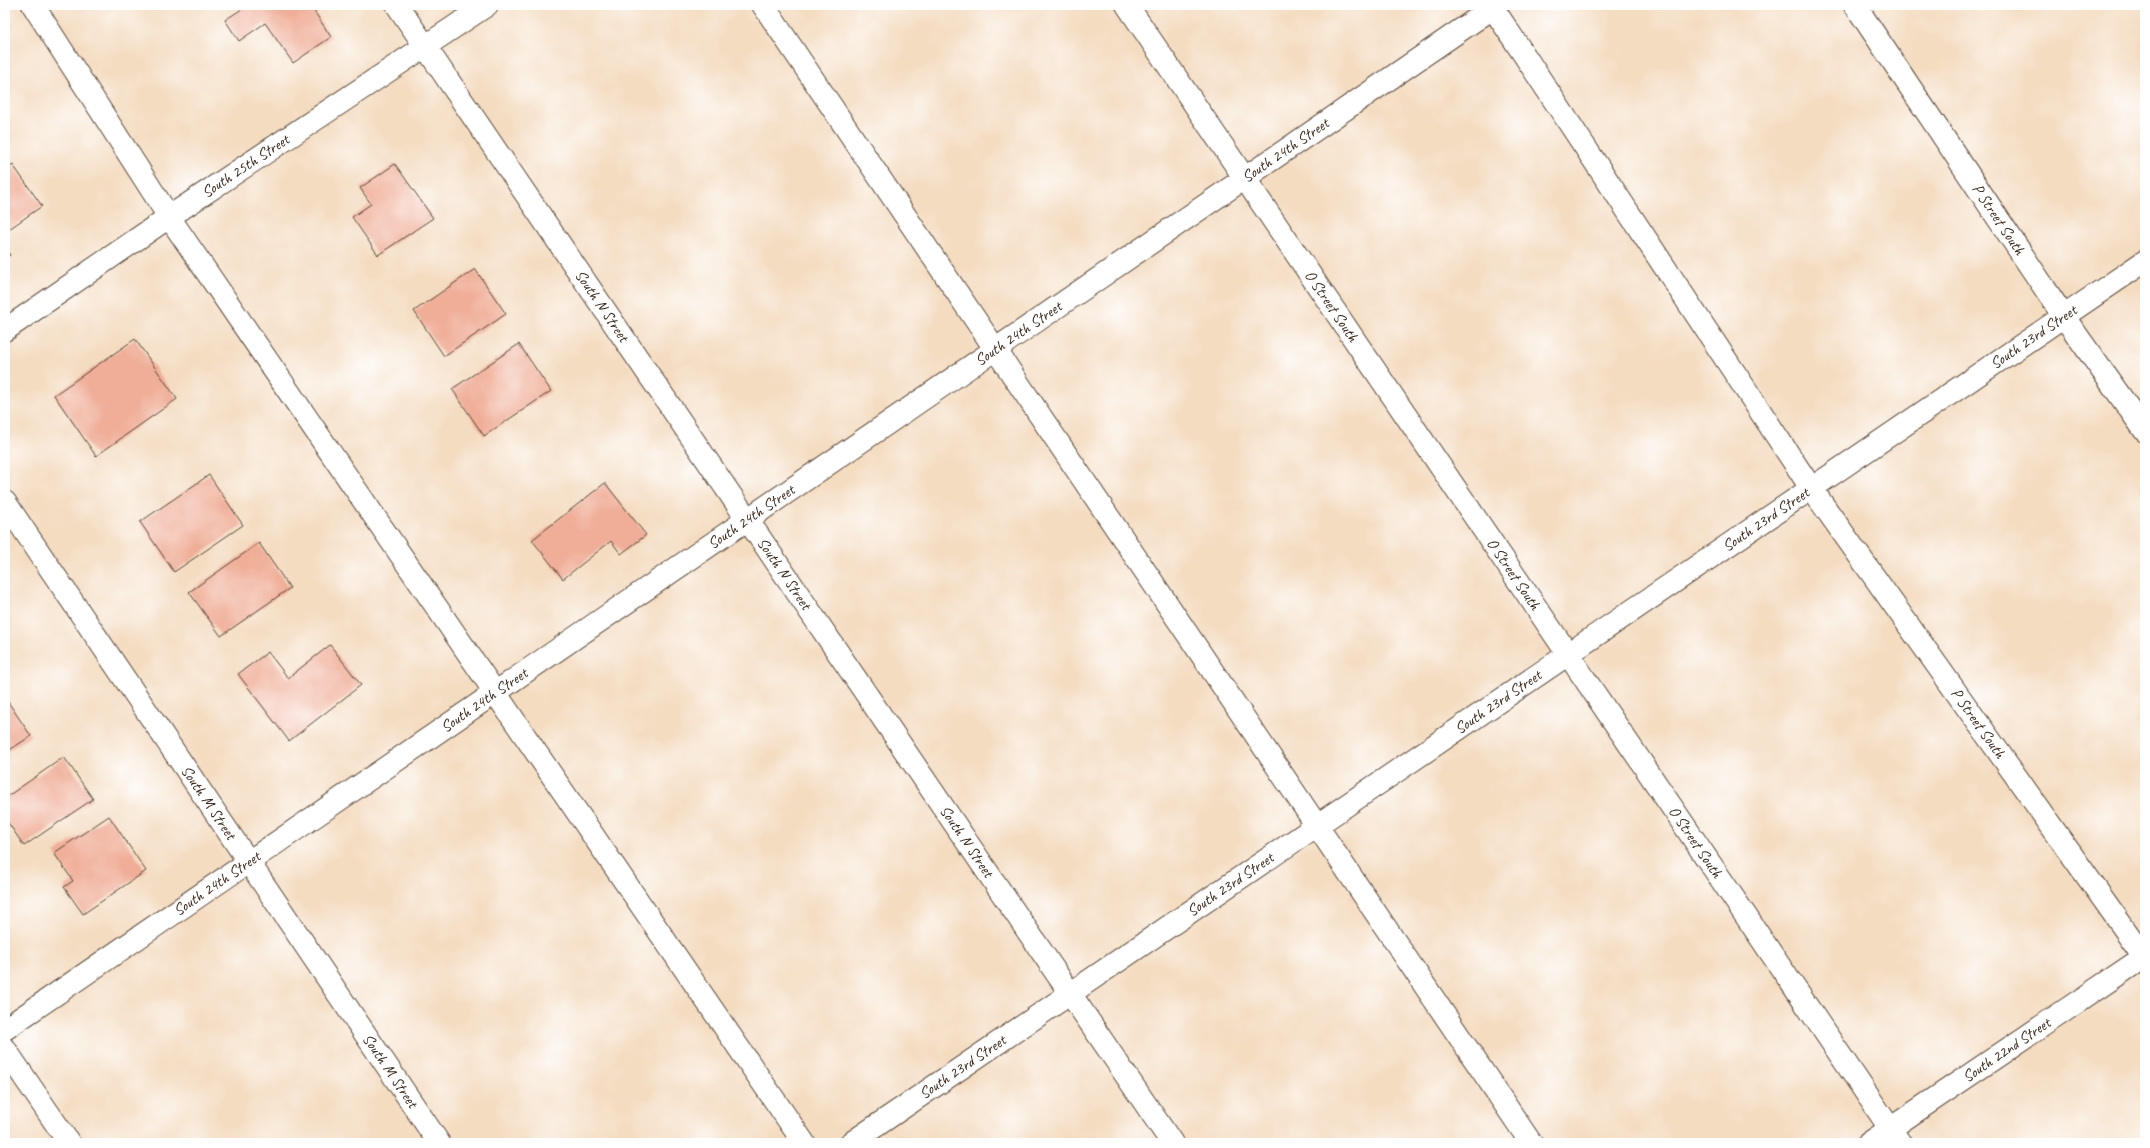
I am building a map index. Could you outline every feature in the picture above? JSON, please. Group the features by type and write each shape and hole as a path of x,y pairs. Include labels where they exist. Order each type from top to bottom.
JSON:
{"street":[{"path":"33,5 169,217 804,1143"},
{"name":"South N Street","path":"397,5 1172,1143"},
{"name":"South 25th Street","path":"5,330 169,217 487,5"},
{"path":"763,5 1531,1143"},
{"name":"O Street South","path":"1127,5 1895,1136"},
{"name":"P Street South","path":"1855,5 2064,317 2145,431"},
{"name":"South 24th Street","path":"5,1029 1245,178 1493,6"},
{"name":"P Street South","path":"1493,6 1811,488 2145,958"},
{"name":"South 23rd Street","path":"851,1143 1071,995 2145,261"},
{"name":"South M Street","path":"5,502 439,1143"},
{"name":"South 22nd Street","path":"1869,1143 1895,1136 2145,958"},
{"path":"5,1049 69,1143"}],"building":[{"path":"248,5 310,5 331,37 293,63 265,23 239,41 225,20"},
{"path":"395,164 433,218 378,255 352,217 371,204 360,188"},
{"path":"13,165 42,206 5,232 5,171"},
{"path":"5,247 10,255 5,259"},
{"path":"475,269 506,314 444,356 414,311"},
{"path":"135,339 177,399 96,456 54,395"},
{"path":"519,344 551,391 484,436 452,389"},
{"path":"209,475 243,525 174,572 140,522"},
{"path":"605,483 646,535 621,554 611,541 563,579 532,540"},
{"path":"259,543 290,588 221,636 189,592"},
{"path":"330,645 361,685 289,741 238,674 268,652 288,678"},
{"path":"6,699 31,736 5,753 5,700"},
{"path":"64,757 93,799 24,846 5,818 5,798"},
{"path":"109,816 146,871 83,914 64,887 73,881 54,853"}]}
